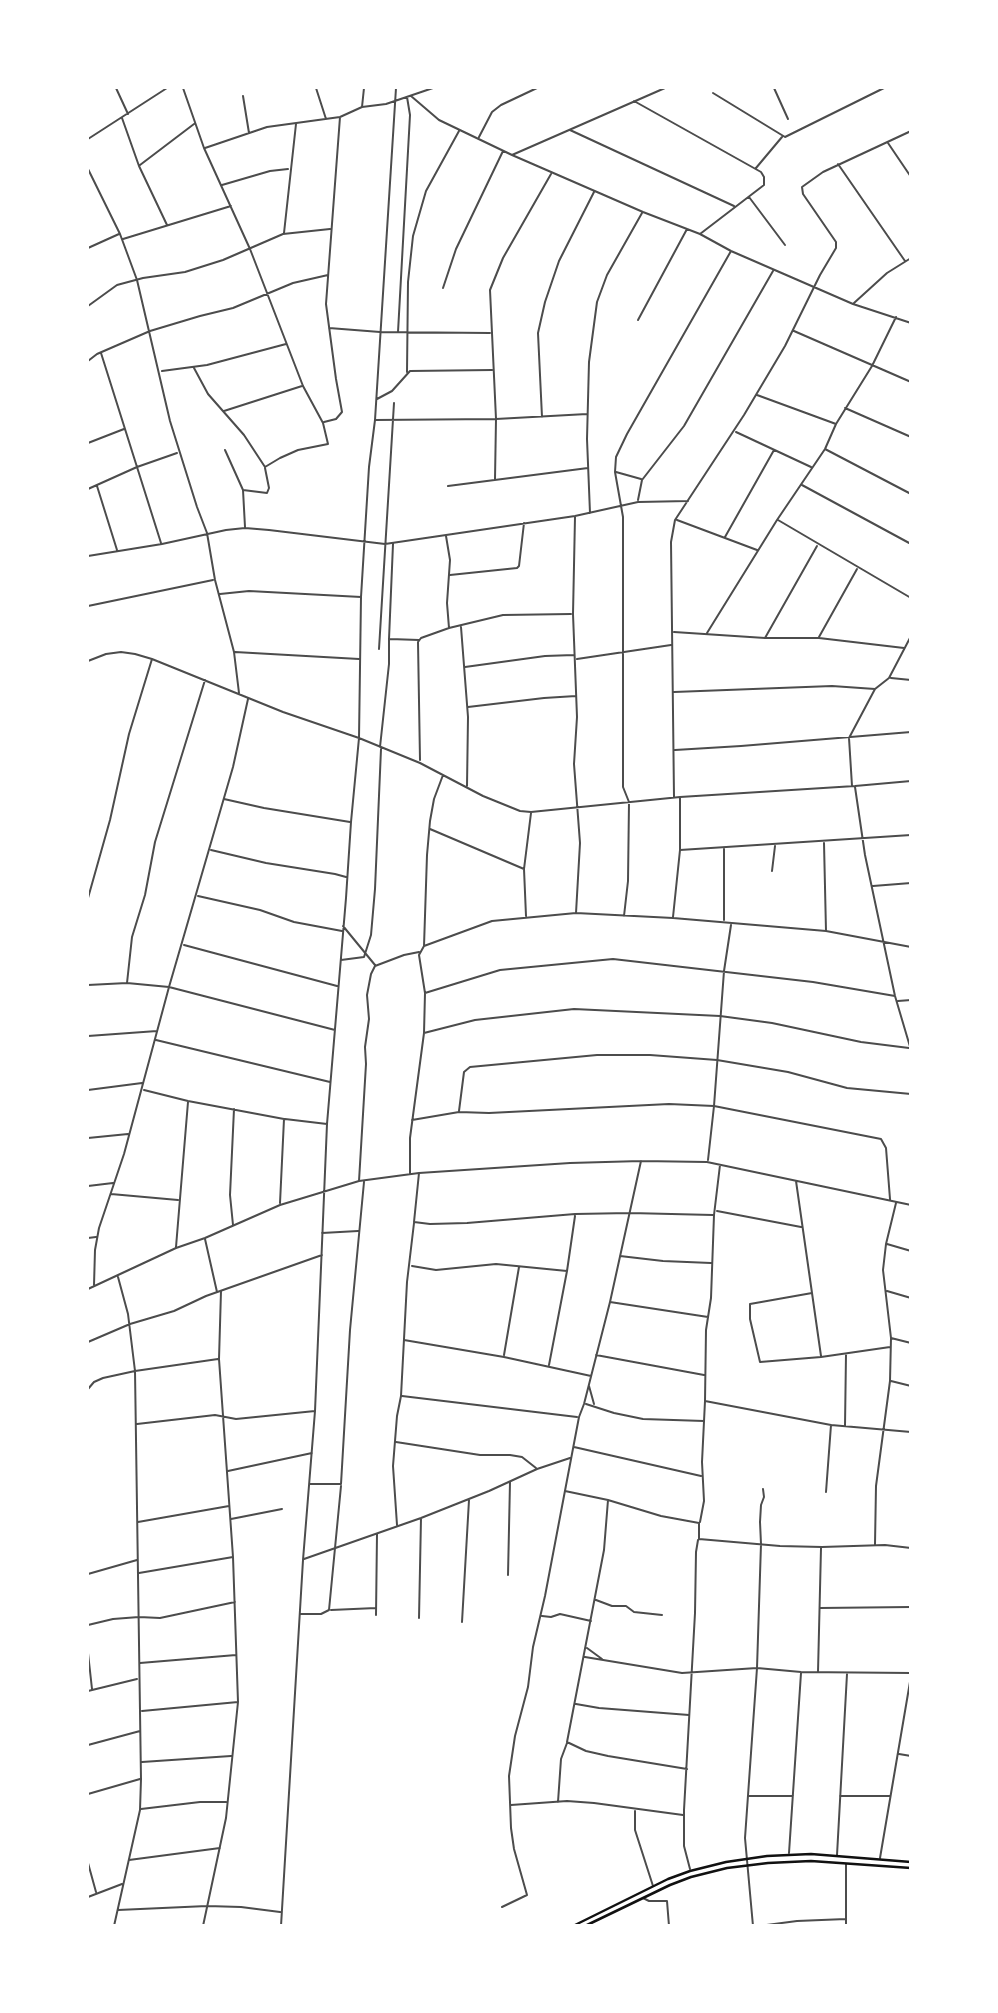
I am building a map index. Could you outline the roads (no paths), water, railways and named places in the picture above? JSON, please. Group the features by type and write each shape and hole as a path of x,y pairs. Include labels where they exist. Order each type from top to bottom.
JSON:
{"main road":[{"path":"573,1926 653,1886 690,1871 726,1861 789,1855 837,1855 911,1861"},
{"path":"585,1926 691,1877 727,1868 789,1861 911,1868"}],"street":[{"path":"116,88 128,114"},
{"path":"88,139 167,88"},
{"path":"183,88 204,148 250,249 303,386 323,423 328,444 298,450 265,467"},
{"path":"316,88 327,120"},
{"path":"362,107 364,88"},
{"path":"281,1926 299,1614 315,1411 327,1124 359,738 361,597 397,88"},
{"path":"204,148 267,127 340,117 362,107 386,104 432,88"},
{"path":"478,138 492,112 537,88"},
{"path":"512,155 664,88"},
{"path":"780,88 775,89 788,119"},
{"path":"713,93 785,137 884,88"},
{"path":"243,96 249,134"},
{"path":"411,96 439,120 512,155 643,212 700,233 731,251 815,288 911,323"},
{"path":"398,332 410,116 407,97"},
{"path":"634,101 761,172 765,177 764,185 700,233"},
{"path":"323,423 336,419 342,412 326,304 340,117"},
{"path":"122,118 139,166 167,225"},
{"path":"139,166 195,123"},
{"path":"284,234 296,124"},
{"path":"376,399 397,387 407,372 408,282 416,223 426,191 460,130"},
{"path":"570,130 734,206"},
{"path":"674,798 671,542 675,520 756,395 793,331 836,245 803,194 802,187 822,172 911,131"},
{"path":"755,169 782,136"},
{"path":"888,142 911,177"},
{"path":"443,288 456,249 504,150"},
{"path":"523,152 524,160"},
{"path":"838,164 905,261"},
{"path":"88,169 120,234 137,280 170,421 207,533 215,580 234,652 239,694"},
{"path":"221,185 290,169"},
{"path":"495,479 496,419 490,290 503,258 551,172"},
{"path":"542,416 538,333 559,261 595,191"},
{"path":"749,196 785,245"},
{"path":"122,239 231,206"},
{"path":"590,513 589,362 597,302 607,275 643,212"},
{"path":"88,306 117,285 185,272 223,260 284,234 331,229"},
{"path":"638,320 687,229"},
{"path":"88,248 120,234"},
{"path":"624,916 628,881 629,802 623,787 622,506 615,472 616,457 731,251"},
{"path":"853,304 887,273 911,258"},
{"path":"638,502 642,480 684,426 773,270"},
{"path":"88,361 150,331 233,309 293,283 328,275"},
{"path":"707,633 825,449 836,424 872,366 896,317"},
{"path":"329,328 380,332 491,334"},
{"path":"793,331 911,382"},
{"path":"160,371 194,368 287,343"},
{"path":"101,353 162,544"},
{"path":"194,368 208,394 244,435 265,467 269,488 267,493 243,490"},
{"path":"407,372 493,370"},
{"path":"223,411 303,386"},
{"path":"756,395 836,424"},
{"path":"379,649 394,403"},
{"path":"845,408 911,437"},
{"path":"375,420 496,419 588,414"},
{"path":"88,443 125,428"},
{"path":"734,431 811,467"},
{"path":"825,449 911,494"},
{"path":"225,450 243,490 244,528"},
{"path":"725,537 774,450"},
{"path":"88,489 137,467 179,453"},
{"path":"448,486 588,468"},
{"path":"615,472 642,480"},
{"path":"802,484 910,542"},
{"path":"97,486 117,551"},
{"path":"88,556 244,528 385,544 575,516 638,502 689,500"},
{"path":"575,516 574,764 580,843 576,913"},
{"path":"675,520 758,550"},
{"path":"777,520 857,569 911,598"},
{"path":"450,575 517,568 524,523"},
{"path":"446,535 450,575 447,603 449,628"},
{"path":"365,955 373,920 381,748 389,664 393,543"},
{"path":"765,638 818,545"},
{"path":"819,638 857,569"},
{"path":"88,606 215,580"},
{"path":"219,595 248,591 361,597"},
{"path":"389,639 419,640 449,628 503,615 573,614"},
{"path":"461,625 467,708 467,787"},
{"path":"673,632 765,638 819,638 904,648"},
{"path":"424,1033 475,1020 574,1009 720,1016 910,1049 895,996 872,886 853,786 849,738 875,689 890,678 911,636"},
{"path":"419,640 420,763"},
{"path":"576,659 673,645"},
{"path":"88,661 121,652 152,659 420,763 516,811 578,809 680,797 911,781"},
{"path":"234,652 360,660"},
{"path":"464,667 545,656 574,655"},
{"path":"88,898 110,820 129,734 152,659"},
{"path":"890,678 911,680"},
{"path":"127,983 132,937 145,895 155,842 205,680"},
{"path":"674,692 832,686 875,689"},
{"path":"467,708 576,695"},
{"path":"94,1287 97,1237 130,1134 169,986 224,799 249,698"},
{"path":"674,750 911,732"},
{"path":"410,1175 410,1138 424,1033 425,993 419,958 424,946 429,829 443,774"},
{"path":"673,918 680,850 680,797"},
{"path":"224,799 305,816 351,822"},
{"path":"526,917 524,869 531,812"},
{"path":"429,829 524,869"},
{"path":"680,850 911,835"},
{"path":"824,842 826,931"},
{"path":"772,872 775,845"},
{"path":"724,848 724,923"},
{"path":"210,850 348,878"},
{"path":"872,886 911,883"},
{"path":"197,896 260,910 294,922 343,931"},
{"path":"424,946 492,921 576,913 826,931 911,947"},
{"path":"707,1162 724,971 731,924"},
{"path":"343,926 375,966"},
{"path":"183,945 338,986"},
{"path":"359,1181 365,1047 369,1019 367,995 371,974 375,966 420,952"},
{"path":"341,960 365,955"},
{"path":"425,993 500,970 613,959 813,982 895,996"},
{"path":"88,985 127,983 169,986 335,1030"},
{"path":"897,1001 911,1000"},
{"path":"88,1036 158,1031"},
{"path":"156,1040 331,1082"},
{"path":"458,1112 464,1072 470,1068 597,1055 650,1055 717,1060 788,1072 847,1088 911,1094"},
{"path":"88,1090 144,1083"},
{"path":"142,1090 284,1119 327,1124"},
{"path":"176,1248 188,1101"},
{"path":"412,1120 458,1112 489,1113 669,1104 714,1106 881,1139 886,1148 890,1200"},
{"path":"233,1109 230,1195 233,1226"},
{"path":"280,1205 284,1119"},
{"path":"88,1138 130,1134"},
{"path":"502,1908 527,1895 514,1849 509,1776 515,1736 528,1687 533,1647 579,1417 610,1302 641,1161"},
{"path":"88,1290 176,1248 280,1205 359,1181 419,1173 570,1163 707,1162 911,1205"},
{"path":"690,1871 684,1846 684,1815 696,1552 704,1501 702,1476 706,1330 720,1164"},
{"path":"397,1525 393,1466 419,1173"},
{"path":"330,1611 364,1180"},
{"path":"796,1180 821,1357"},
{"path":"88,1186 114,1183"},
{"path":"111,1194 179,1200"},
{"path":"875,1545 876,1486 890,1381 891,1338 883,1270 896,1202"},
{"path":"715,1211 802,1227"},
{"path":"414,1222 467,1223 575,1214 714,1215"},
{"path":"549,1367 575,1214"},
{"path":"323,1233 359,1230"},
{"path":"88,1238 97,1237"},
{"path":"205,1238 217,1292"},
{"path":"886,1244 911,1251"},
{"path":"88,1342 130,1324 174,1311 217,1292 322,1255"},
{"path":"620,1255 712,1264"},
{"path":"410,1266 436,1270 496,1264 567,1271"},
{"path":"504,1357 519,1266"},
{"path":"114,1926 140,1810 141,1779 135,1371 130,1324 117,1276"},
{"path":"203,1926 228,1802 238,1702 233,1557 219,1359 221,1291"},
{"path":"886,1291 911,1297"},
{"path":"812,1293 752,1303 749,1306 760,1362 890,1347"},
{"path":"610,1302 709,1317"},
{"path":"891,1338 911,1343"},
{"path":"403,1340 504,1357 590,1376"},
{"path":"845,1426 846,1353"},
{"path":"596,1355 705,1375"},
{"path":"88,1389 103,1378 219,1359"},
{"path":"890,1381 911,1386"},
{"path":"588,1386 595,1405"},
{"path":"401,1396 579,1417"},
{"path":"705,1401 831,1425 911,1432"},
{"path":"584,1404 643,1419 705,1421"},
{"path":"136,1424 215,1415 236,1419 315,1411"},
{"path":"827,1492 831,1425"},
{"path":"395,1442 522,1457 537,1469"},
{"path":"575,1447 702,1476"},
{"path":"227,1471 312,1453"},
{"path":"303,1560 421,1518 537,1469 571,1458"},
{"path":"508,1575 510,1480"},
{"path":"309,1484 341,1484"},
{"path":"753,1926 745,1838 757,1668 763,1489"},
{"path":"565,1491 699,1523"},
{"path":"462,1622 469,1498"},
{"path":"558,1802 561,1759 568,1742 604,1550 608,1500"},
{"path":"137,1522 229,1506"},
{"path":"230,1519 282,1509"},
{"path":"419,1618 421,1518"},
{"path":"376,1615 377,1533"},
{"path":"699,1539 821,1547 875,1545 911,1548"},
{"path":"818,1672 821,1547"},
{"path":"138,1573 233,1557"},
{"path":"88,1574 138,1560"},
{"path":"595,1600 612,1606 626,1606 634,1612 662,1615"},
{"path":"88,1625 113,1619 160,1618 235,1602"},
{"path":"819,1608 911,1607"},
{"path":"299,1614 376,1608"},
{"path":"541,1615 551,1617 560,1614 592,1621"},
{"path":"587,1647 603,1660"},
{"path":"88,1653 92,1689"},
{"path":"139,1664 237,1655"},
{"path":"584,1657 682,1673 757,1668 911,1675 880,1859"},
{"path":"789,1855 801,1672"},
{"path":"837,1855 847,1673"},
{"path":"88,1691 140,1679"},
{"path":"141,1711 238,1702"},
{"path":"574,1704 690,1715"},
{"path":"88,1745 141,1731"},
{"path":"568,1742 586,1751 608,1756 687,1769"},
{"path":"898,1754 911,1756"},
{"path":"141,1762 233,1756"},
{"path":"88,1794 141,1779"},
{"path":"748,1796 793,1796"},
{"path":"840,1796 891,1796"},
{"path":"140,1810 200,1802 228,1802"},
{"path":"511,1805 594,1802 684,1815"},
{"path":"635,1810 635,1830 653,1886"},
{"path":"128,1860 220,1848"},
{"path":"88,1863 96,1894"},
{"path":"846,1863 846,1926"},
{"path":"88,1897 123,1884"},
{"path":"642,1898 649,1901 667,1901 669,1926"},
{"path":"117,1910 241,1906 282,1912"},
{"path":"759,1926 846,1919"},
{"path":"797,1921 797,1926"}]}
